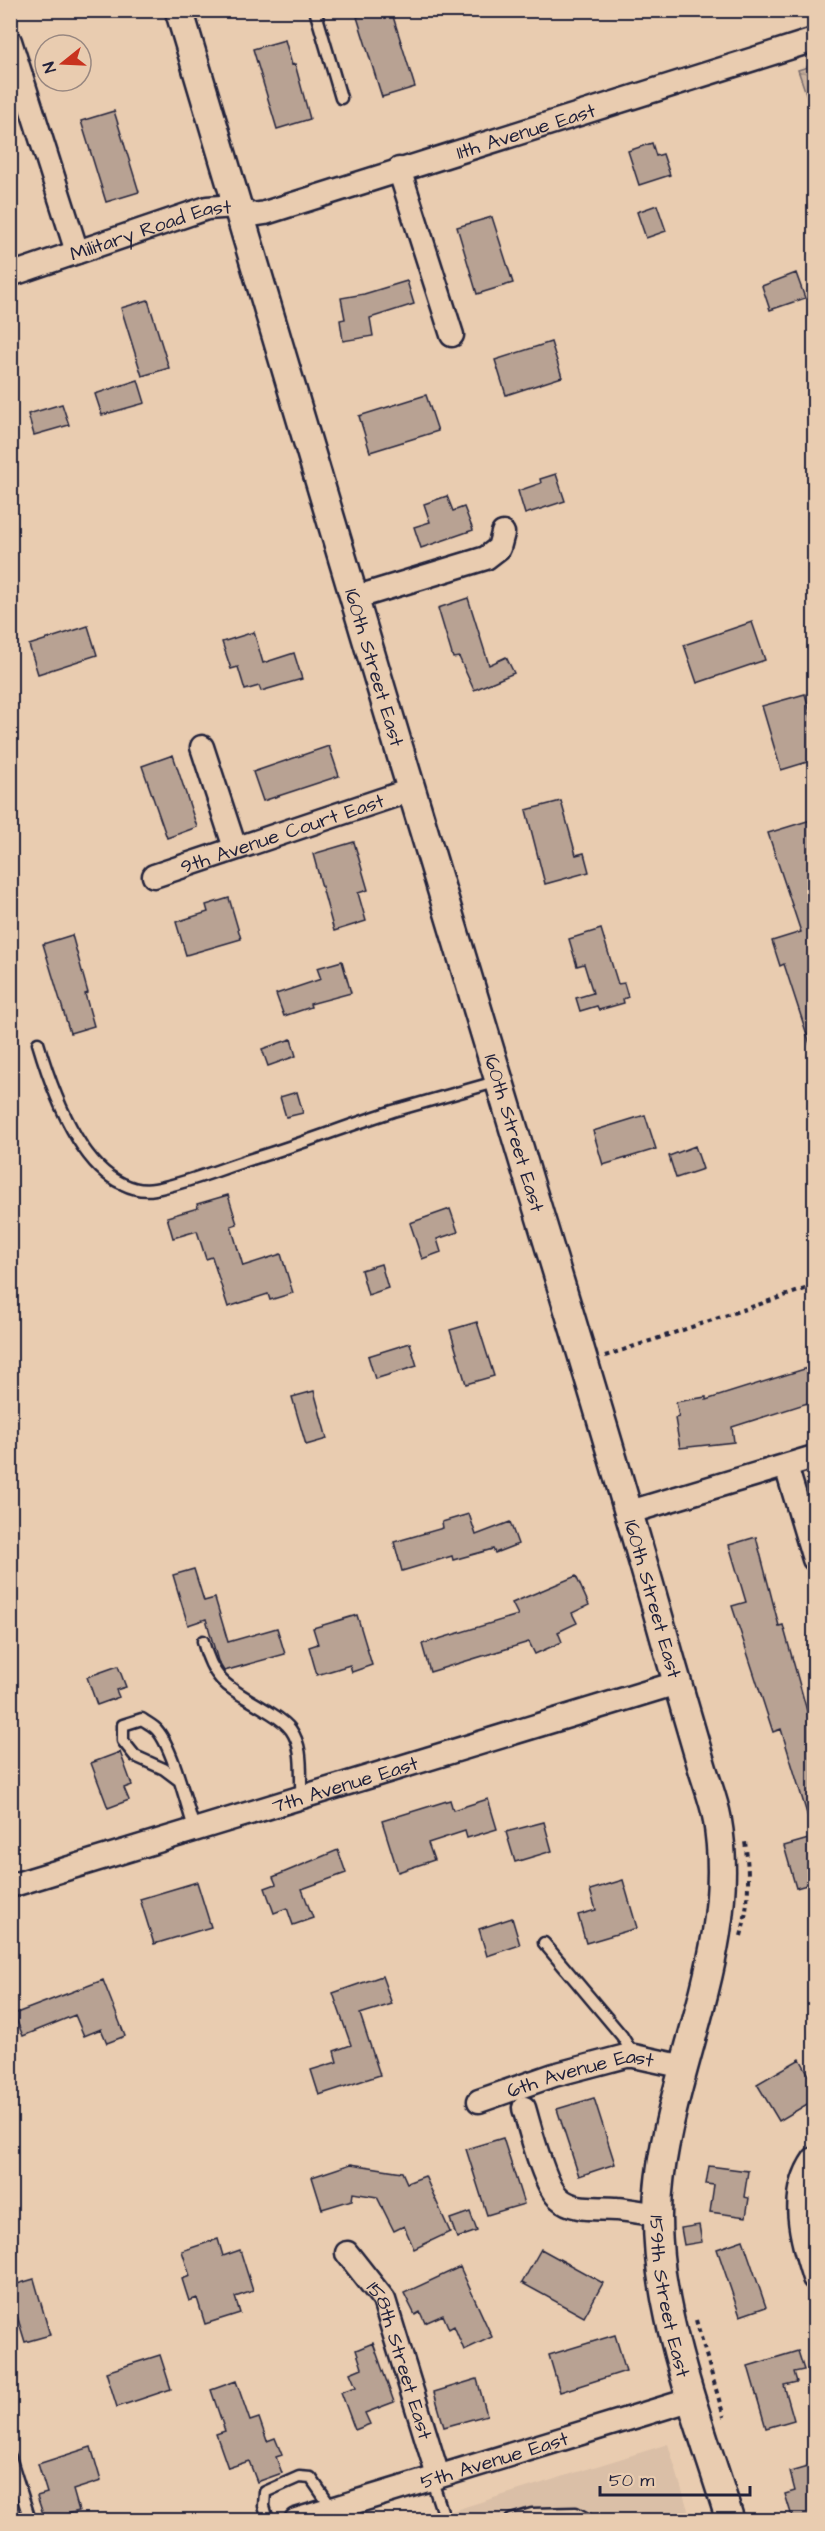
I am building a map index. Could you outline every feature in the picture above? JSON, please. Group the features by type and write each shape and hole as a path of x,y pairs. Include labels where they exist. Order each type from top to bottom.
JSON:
{"street":[{"name":"Military Road East","path":"10,275 207,208 236,206 185,12"},
{"name":"11th Avenue East","path":"236,206 252,215 265,213 814,40"},
{"path":"10,41 77,252"},
{"path":"399,169 452,334"},
{"name":"160th Street East","path":"236,206 630,1512 716,1814 721,1896 717,1935 685,2067"},
{"path":"354,598 486,558 499,548 503,533"},
{"path":"202,747 235,848"},
{"name":"9th Avenue Court East","path":"154,876 411,790"},
{"path":"630,1512 814,1457"},
{"path":"786,1466 814,1559"},
{"name":"7th Avenue East","path":"10,1886 195,1832 677,1683"},
{"name":"6th Avenue East","path":"479,2101 554,2075 634,2056 685,2067"},
{"name":"159th Street East","path":"685,2067 659,2180 660,2267 664,2295 730,2520"},
{"path":"524,2108 542,2165 552,2190 558,2198 576,2207 618,2209 658,2215"},
{"path":"814,2159 803,2184 799,2221 814,2278"},
{"name":"158th Street East","path":"347,2253 384,2300 435,2477"},
{"name":"5th Avenue East","path":"296,2520 693,2399"}],"lane":[{"path":"315,10 341,98"},
{"path":"38,1043 51,1087 77,1137 111,1176 123,1184 141,1190 155,1189 183,1181 392,1112 499,1081"},
{"path":"203,1641 212,1670 224,1683 281,1719 292,1731 300,1754 299,1780 303,1798"},
{"path":"180,1781 164,1769 135,1756 123,1741 123,1725 142,1719 158,1731 180,1781 195,1832"},
{"path":"544,1943 622,2036 634,2056"},
{"path":"10,2457 30,2520"},
{"path":"268,2520 264,2506 265,2492 298,2477 311,2478 333,2510"},
{"path":"435,2477 445,2520"},
{"path":"512,2520 532,2514 576,2513 590,2520"}],"path":[{"path":"584,1363 814,1286"}],"shaded area":[{"path":"668,2444 691,2520 423,2520"}],"green space":[{"path":"814,65 814,117 798,70"}],"building":[{"path":"379,10 391,10 415,87 382,97 357,17"},
{"path":"285,40 292,65 295,64 310,119 277,129 253,49"},
{"path":"114,111 139,192 106,202 81,121"},
{"path":"652,143 656,156 663,154 670,175 639,185 628,151"},
{"path":"657,205 666,231 646,238 637,212"},
{"path":"492,217 513,283 477,294 457,227"},
{"path":"796,273 805,298 770,310 762,286"},
{"path":"407,281 414,304 370,318 373,336 343,341 340,320 345,319 341,298 364,294"},
{"path":"148,300 169,368 142,376 121,308"},
{"path":"551,342 562,377 506,395 495,360"},
{"path":"138,380 145,403 102,415 95,394"},
{"path":"426,395 438,431 370,452 359,416"},
{"path":"62,404 69,425 34,435 28,414"},
{"path":"556,474 565,501 525,514 518,491 541,483 540,479"},
{"path":"447,496 453,511 464,507 473,530 421,548 414,527 430,522 424,504"},
{"path":"468,598 489,665 506,657 514,673 474,690 459,657 453,658 438,608"},
{"path":"752,622 765,660 697,683 684,645"},
{"path":"88,626 97,655 38,674 29,645"},
{"path":"254,632 263,663 294,653 302,679 261,691 259,686 245,690 238,667 231,669 222,642"},
{"path":"805,694 814,726 814,760 781,770 762,706"},
{"path":"329,746 339,776 263,801 253,772"},
{"path":"173,755 197,827 167,838 142,766"},
{"path":"561,801 576,855 584,853 589,872 545,884 526,810"},
{"path":"814,819 814,1047 811,1047 784,964 780,966 772,941 801,932 768,833"},
{"path":"354,842 368,890 358,893 366,921 334,931 313,854"},
{"path":"229,898 241,939 186,955 176,922 208,912 206,905"},
{"path":"601,929 618,984 624,983 628,997 623,999 624,1003 599,1010 597,1006 580,1011 576,998 593,993 584,964 577,966 569,939"},
{"path":"72,935 88,993 85,994 94,1026 70,1033 43,944"},
{"path":"342,961 351,993 310,1004 311,1007 284,1016 276,994 321,979 317,968"},
{"path":"291,1039 296,1056 268,1066 262,1049"},
{"path":"297,1092 303,1113 286,1117 280,1097"},
{"path":"645,1115 656,1149 603,1165 593,1131"},
{"path":"695,1146 703,1169 676,1178 669,1156"},
{"path":"228,1195 237,1224 231,1226 243,1266 281,1254 293,1293 270,1300 268,1294 228,1307 212,1257 206,1259 197,1231 173,1238 167,1217 198,1208 197,1204"},
{"path":"450,1209 458,1232 437,1239 441,1252 422,1259 410,1223"},
{"path":"381,1264 388,1288 368,1295 361,1270"},
{"path":"477,1322 494,1376 466,1384 450,1330"},
{"path":"410,1343 417,1366 375,1379 368,1356"},
{"path":"814,1366 814,1401 732,1427 734,1442 680,1448 675,1418 679,1417 676,1402 706,1397 706,1400"},
{"path":"314,1391 327,1439 306,1445 292,1397"},
{"path":"469,1514 476,1535 510,1522 518,1544 495,1553 493,1549 453,1560 452,1556 402,1571 394,1542 443,1528 442,1522"},
{"path":"756,1537 779,1626 783,1625 814,1736 814,1826 811,1827 781,1729 773,1732 732,1606 746,1602 729,1545"},
{"path":"194,1569 204,1601 215,1598 228,1642 277,1628 285,1654 224,1671 218,1661 206,1619 188,1625 173,1575"},
{"path":"576,1576 589,1605 572,1613 577,1623 558,1632 562,1642 535,1654 529,1642 430,1672 422,1644 518,1615 512,1603"},
{"path":"357,1615 372,1665 352,1672 350,1665 317,1675 309,1647 318,1644 313,1628"},
{"path":"118,1666 126,1687 116,1690 119,1697 97,1705 87,1677"},
{"path":"120,1752 132,1785 124,1788 129,1800 108,1808 91,1763"},
{"path":"488,1799 497,1829 467,1838 465,1831 428,1843 434,1860 398,1872 382,1821 450,1800 453,1810"},
{"path":"544,1822 552,1851 515,1862 506,1832"},
{"path":"812,1838 814,1883 796,1888 784,1846"},
{"path":"338,1850 346,1873 302,1889 313,1918 293,1925 287,1908 274,1913 265,1888 276,1884 273,1877"},
{"path":"623,1880 637,1928 586,1943 578,1915 596,1910 590,1890"},
{"path":"197,1882 211,1927 154,1944 140,1899"},
{"path":"512,1918 520,1945 487,1956 479,1929"},
{"path":"382,1976 392,2004 360,2014 380,2075 319,2095 311,2070 337,2062 334,2051 351,2045 333,1993"},
{"path":"103,1980 125,2036 107,2043 101,2029 84,2036 75,2015 23,2036 14,2014"},
{"path":"800,2059 814,2084 814,2100 779,2121 757,2084"},
{"path":"594,2098 615,2164 579,2176 557,2109"},
{"path":"503,2138 524,2204 487,2215 466,2149"},
{"path":"351,2164 402,2172 407,2183 425,2176 450,2232 414,2249 404,2226 394,2231 377,2197 353,2193 352,2200 322,2209 312,2177"},
{"path":"709,2166 748,2171 744,2197 749,2198 746,2217 710,2212 714,2185 706,2184"},
{"path":"470,2212 477,2231 457,2238 450,2219"},
{"path":"699,2225 702,2242 684,2245 681,2228"},
{"path":"218,2239 223,2256 240,2250 253,2291 235,2297 240,2313 205,2324 197,2298 189,2301 182,2279 190,2276 182,2251"},
{"path":"743,2240 766,2307 740,2316 717,2249"},
{"path":"541,2249 603,2283 584,2317 522,2283"},
{"path":"460,2267 492,2337 464,2350 454,2326 449,2329 443,2315 425,2323 420,2312 415,2315 404,2293"},
{"path":"34,2279 50,2335 25,2342 14,2306 10,2307 10,2286"},
{"path":"615,2335 626,2371 560,2392 549,2355"},
{"path":"373,2343 394,2402 365,2413 370,2424 355,2430 341,2392 356,2387 350,2373 362,2368 356,2350"},
{"path":"798,2351 804,2370 794,2372 797,2382 784,2385 794,2420 766,2428 748,2366"},
{"path":"160,2355 171,2389 117,2407 106,2372"},
{"path":"477,2379 487,2415 444,2427 434,2392"},
{"path":"236,2381 250,2421 259,2418 267,2441 275,2438 282,2455 276,2457 282,2473 257,2482 249,2461 228,2468 216,2434 225,2431 211,2390"},
{"path":"91,2447 101,2481 73,2490 79,2511 45,2520 37,2496 47,2493 38,2464"},
{"path":"814,2465 814,2520 793,2520 785,2494 795,2491 790,2472"}]}
